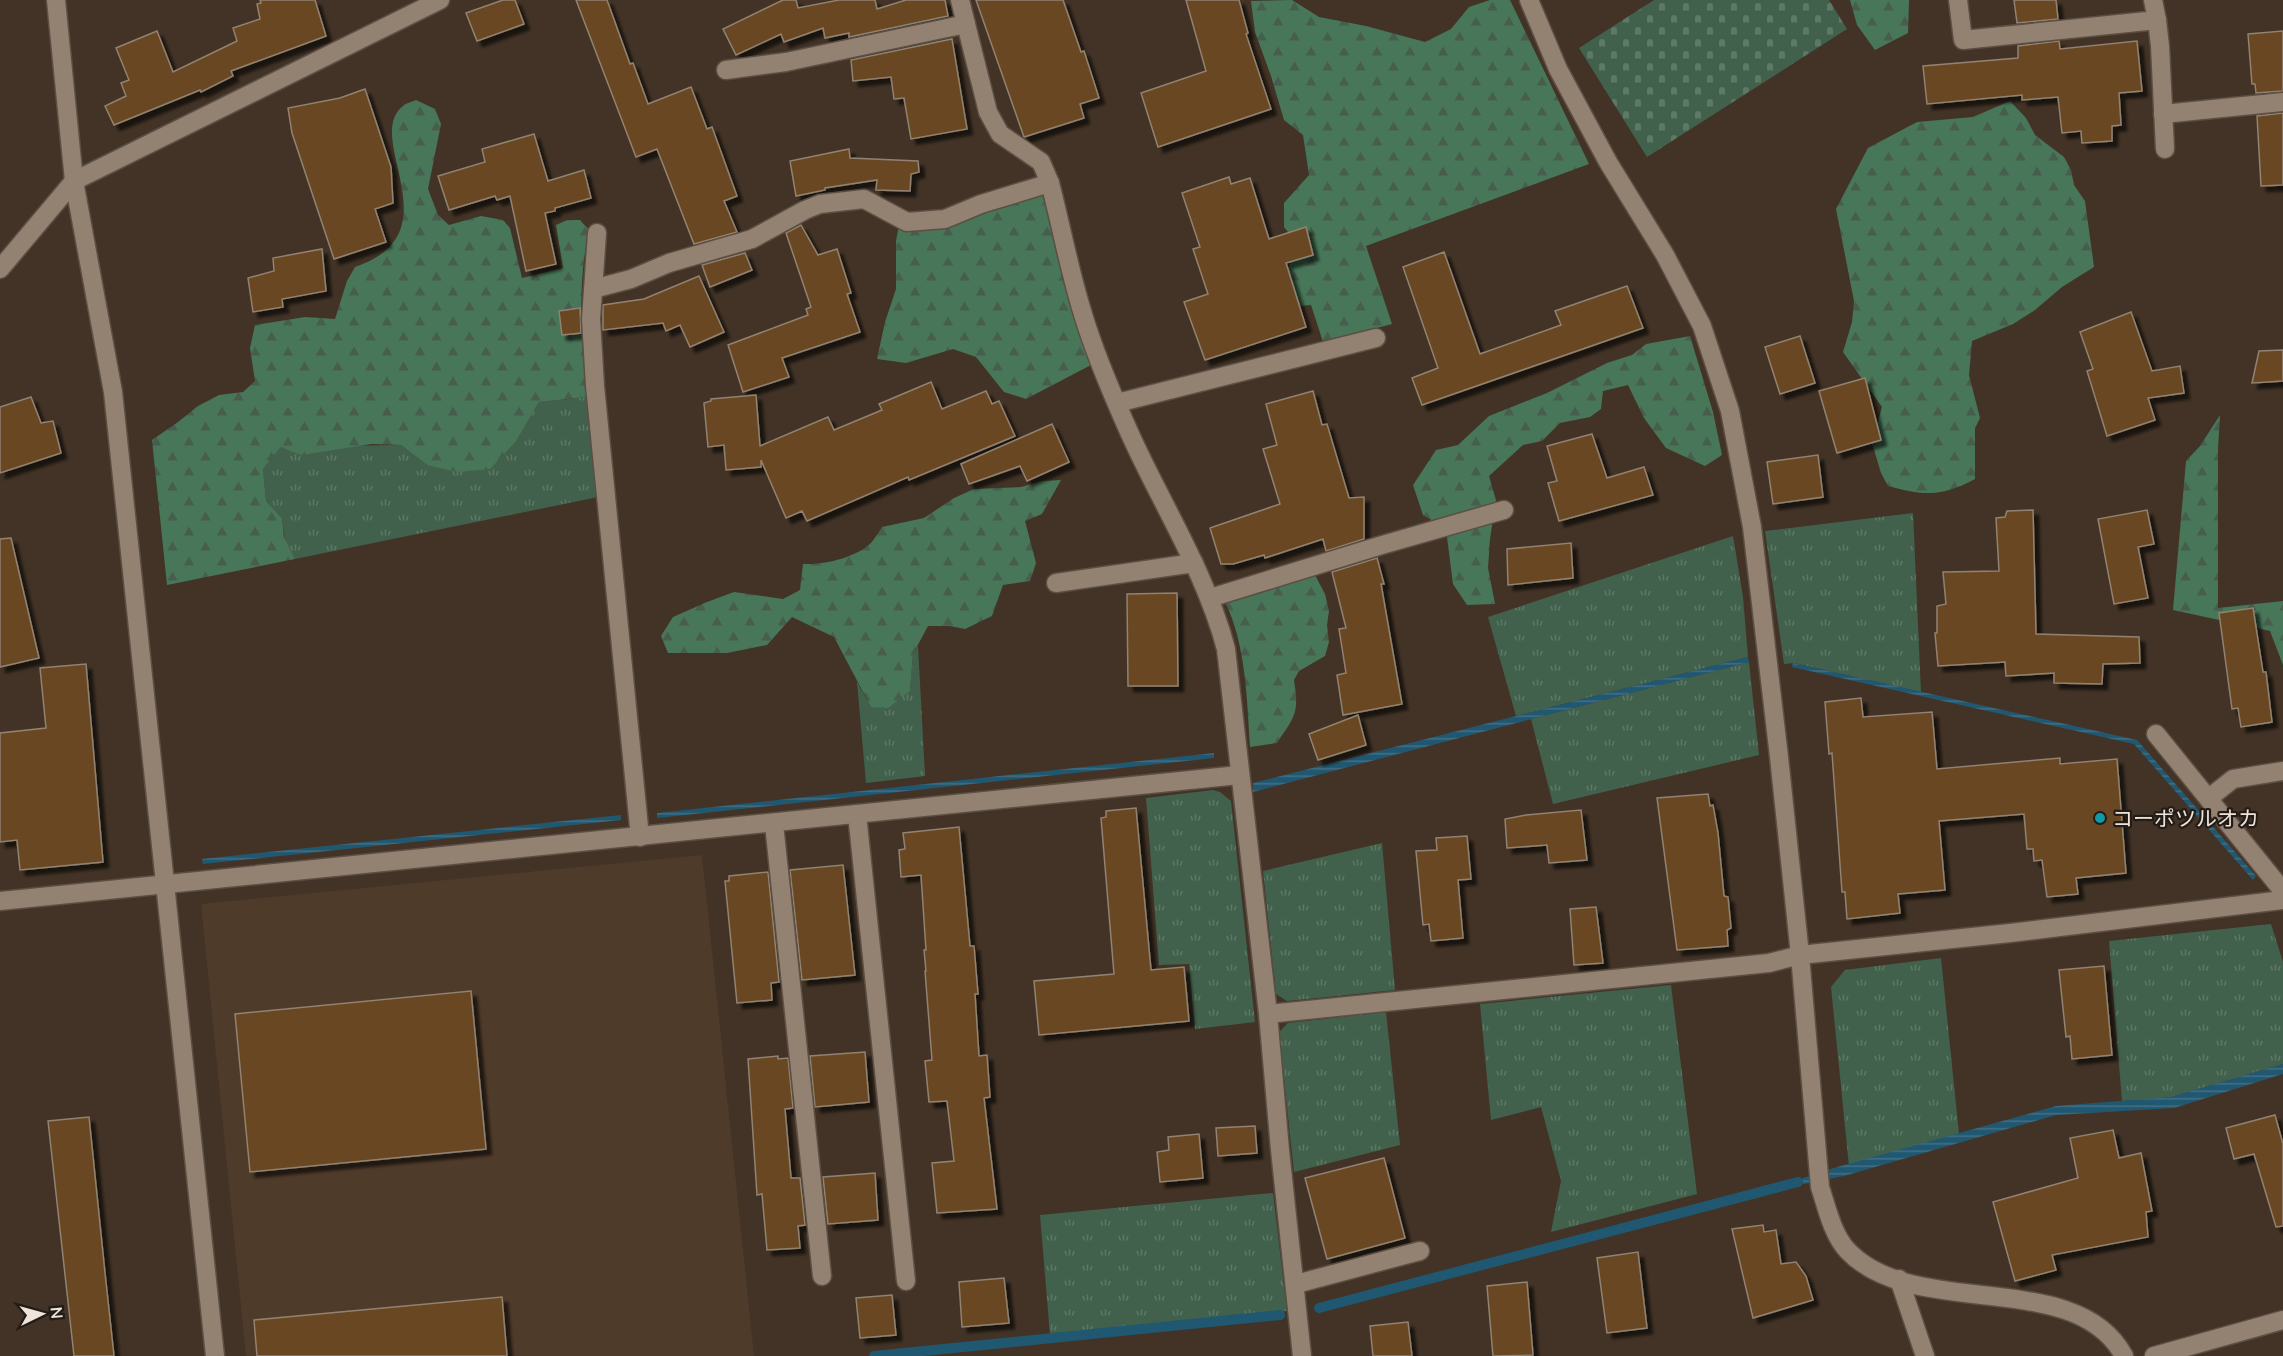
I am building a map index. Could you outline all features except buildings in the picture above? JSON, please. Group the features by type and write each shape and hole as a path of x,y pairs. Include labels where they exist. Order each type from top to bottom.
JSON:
{"street":[{"path":"56,0 74,181 112,392 215,1356"},
{"path":"0,269 74,181 440,0"},
{"path":"960,0 988,112 1000,134 1041,162 1050,183 1082,312 1142,460 1210,598 1226,649 1268,1014 1302,1356"},
{"path":"1529,0 1564,79 1608,162 1665,255 1702,326 1730,411 1752,527 1800,955 1820,1187 1831,1222 1846,1249 1870,1269 1922,1286 2052,1305 2077,1314 2099,1327 2124,1356"},
{"path":"1958,0 1963,40 2157,20"},
{"path":"2153,0 2160,46 2164,149"},
{"path":"726,69 786,62 966,24"},
{"path":"2163,114 2283,102"},
{"path":"593,289 631,279 669,263 752,239 820,204 864,199 907,222 945,219 981,204 1050,183"},
{"path":"597,233 591,319 595,386 640,837"},
{"path":"1117,403 1376,338"},
{"path":"1210,598 1504,510"},
{"path":"1056,584 1194,563"},
{"path":"2156,734 2283,891"},
{"path":"2209,798 2233,779 2283,771"},
{"path":"0,901 1239,775"},
{"path":"856,814 906,1281"},
{"path":"774,824 822,1276"},
{"path":"1268,1014 1769,963 1800,955 2022,932 2283,900"},
{"path":"1296,1284 1420,1251"},
{"path":"1899,1279 1925,1356"},
{"path":"2154,1356 2283,1320"}],"shaded area":[{"path":"702,855 754,1356 246,1356 201,904"}],"green space":[{"path":"1292,0 1319,17 1366,26 1425,42 1451,29 1469,7 1490,0 1510,0 1589,164 1366,246 1392,324 1323,342 1311,305 1299,306 1292,301 1287,278 1288,268 1300,247 1284,227 1284,203 1309,175 1303,135 1284,120 1255,32 1251,1"},
{"path":"1654,0 1829,0 1847,29 1647,157 1579,48"},
{"path":"1850,0 1909,0 1908,33 1875,50 1857,25"},
{"path":"416,100 435,109 441,124 428,189 438,215 449,225 481,216 503,220 510,228 522,278 563,268 556,225 567,220 580,220 589,230 583,271 581,313 587,397 539,402 517,440 490,469 457,472 427,465 401,445 372,444 301,455 281,447 263,469 266,501 282,518 284,537 295,559 167,585 152,440 198,406 219,395 243,392 255,381 250,348 255,325 305,317 335,319 347,281 355,267 384,252 399,232 404,210 402,186 392,140 393,121 403,106"},
{"path":"2010,101 2026,118 2035,135 2064,157 2071,170 2074,185 2085,201 2094,267 2062,287 2035,310 2013,324 1972,341 1969,375 1980,418 1975,428 1975,479 1952,489 1933,493 1912,492 1888,486 1881,473 1872,443 1882,407 1843,352 1852,322 1854,301 1836,209 1868,148 1917,122 1973,117"},
{"path":"1043,192 1063,281 1091,365 1026,399 1004,392 976,357 953,349 906,363 877,359 885,322 896,289 896,241 899,225 961,219"},
{"path":"1690,336 1713,412 1722,455 1705,466 1666,448 1644,418 1628,385 1603,391 1601,409 1590,417 1560,423 1542,441 1523,445 1489,476 1496,500 1488,568 1495,604 1467,605 1453,584 1446,529 1423,515 1413,485 1436,450 1458,445 1489,416 1547,393 1607,363 1632,355 1646,344"},
{"path":"587,397 598,497 295,559 285,540 282,518 266,501 263,469 281,447 401,445 427,465 517,440 539,402"},
{"path":"2220,415 2218,608 2283,601 2283,665 2270,631 2173,610 2186,461 2200,446"},
{"path":"1061,480 1042,514 1025,521 1036,563 1030,581 1003,585 992,616 965,629 928,626 913,654 910,691 888,708 871,707 834,637 792,617 767,645 727,653 668,653 661,636 673,617 707,602 734,592 783,599 800,590 803,564 830,562 857,553 871,543 882,527 924,518 954,498 974,489 1021,487 1042,481"},
{"path":"1913,513 1921,692 1794,663 1784,664 1765,531"},
{"path":"1733,536 1743,597 1748,657 1516,716 1488,617"},
{"path":"1315,575 1325,594 1329,611 1327,625 1329,642 1325,656 1299,671 1294,680 1296,707 1292,719 1277,743 1250,747 1241,654 1232,618 1225,602"},
{"path":"918,646 925,776 866,783 857,682 871,707 910,691 913,654"},
{"path":"1749,662 1759,755 1553,804 1531,719"},
{"path":"1213,790 1220,792 1231,801 1255,1022 1195,1029 1189,964 1159,965 1146,798"},
{"path":"1382,843 1395,990 1287,1001 1276,994 1263,871"},
{"path":"2271,924 2283,962 2283,1064 2172,1097 2122,1101 2109,941"},
{"path":"1941,958 1959,1134 1849,1166 1831,987 1845,970"},
{"path":"1671,985 1697,1194 1551,1232 1561,1181 1541,1107 1491,1120 1480,1004"},
{"path":"1386,1012 1400,1145 1294,1172 1279,1032 1288,1023"},
{"path":"1273,1193 1287,1311 1050,1335 1040,1215"}],"water":[{"path":"1748,657 1749,662 1253,792 1253,783"},
{"path":"1793,663 2137,740 2256,876 2253,880 2134,744 1792,667"},
{"path":"1214,753 1214,758 657,818 657,813"},
{"path":"621,815 621,820 203,864 202,859"},
{"path":"2283,1064 2283,1074 2174,1108 2056,1115 1844,1176 1804,1184 1798,1182 1803,1178 1837,1167 2056,1106 2171,1097"}],"waterway":[{"path":"1319,1308 1798,1182"},
{"path":"874,1356 1280,1315"}],"place":[{"name":"コーポツルオカ","path":"2100,818"}]}
